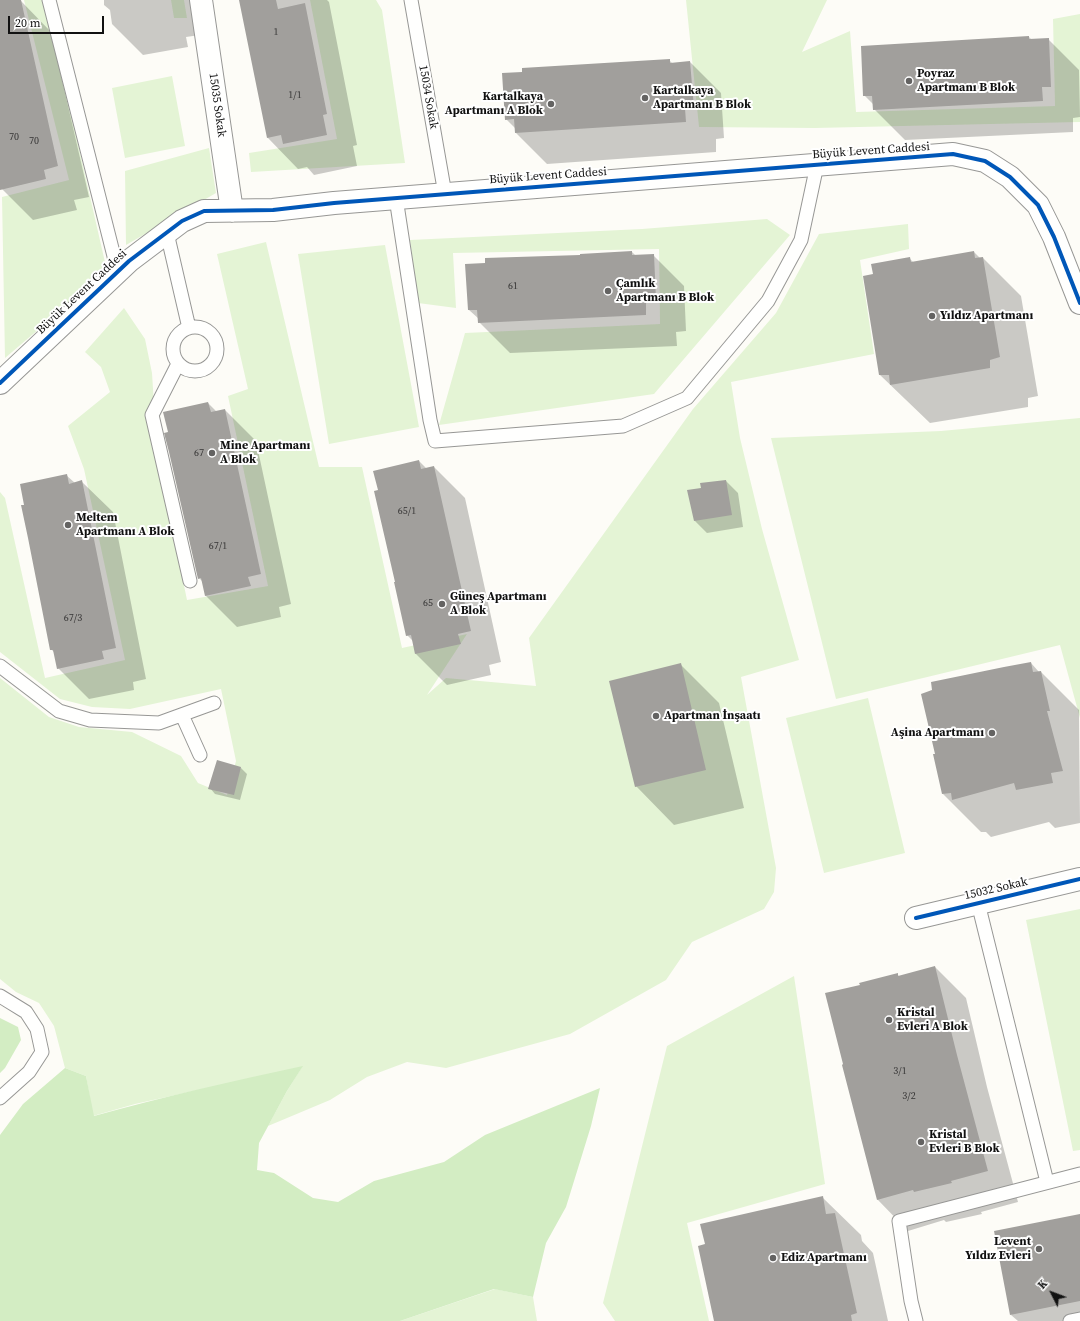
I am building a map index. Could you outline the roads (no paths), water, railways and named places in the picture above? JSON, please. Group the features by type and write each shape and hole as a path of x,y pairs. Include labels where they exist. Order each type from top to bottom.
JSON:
{"street":[{"name":"15035 Sokak","path":"201,0 232,211"},
{"name":"Büyük Levent Caddesi","path":"0,383 129,261 182,221 204,212 273,210 396,198 953,154 985,161 1010,177 1038,205 1054,237 1080,303"},
{"name":"15032 Sokak","path":"916,918 1080,879"}],"lane":[{"path":"49,0 118,272"},
{"name":"15034 Sokak","path":"411,0 445,194"},
{"path":"396,198 430,420 435,441 623,426 687,398 768,301 800,240 817,165"},
{"path":"167,233 190,328"},
{"path":"197,327 204,329 214,338 217,345 215,358 205,369 191,371 178,364 173,350 177,336 182,331 197,327"},
{"path":"178,364 152,415 190,581"},
{"path":"0,666 58,711 90,720 159,723 214,703"},
{"path":"182,715 200,755"},
{"path":"978,904 1047,1182"},
{"path":"0,996 26,1012 36,1029 42,1052 29,1072 0,1098"},
{"path":"916,1321 911,1301 899,1221 1080,1174"},
{"path":"1070,1321 1080,1319"}],"place":[{"name":"Poyraz Apartmanı B Blok","path":"909,81"},
{"name":"Kartalkaya Apartmanı B Blok","path":"645,98"},
{"name":"Kartalkaya Apartmanı A Blok","path":"551,104"},
{"name":"Çamlık Apartmanı B Blok","path":"608,291"},
{"name":"Yıldız Apartmanı","path":"932,316"},
{"name":"Mine Apartmanı A Blok","path":"212,453"},
{"name":"Meltem Apartmanı A Blok","path":"68,525"},
{"name":"Güneş Apartmanı A Blok","path":"442,604"},
{"name":"Apartman İnşaatı","path":"656,716"},
{"name":"Aşina Apartmanı","path":"992,733"},
{"name":"Kristal Evleri A Blok","path":"889,1020"},
{"name":"Kristal Evleri B Blok","path":"921,1142"},
{"name":"Levent Yıldız Evleri","path":"1039,1249"},
{"name":"Ediz Apartmanı","path":"773,1258"}]}
